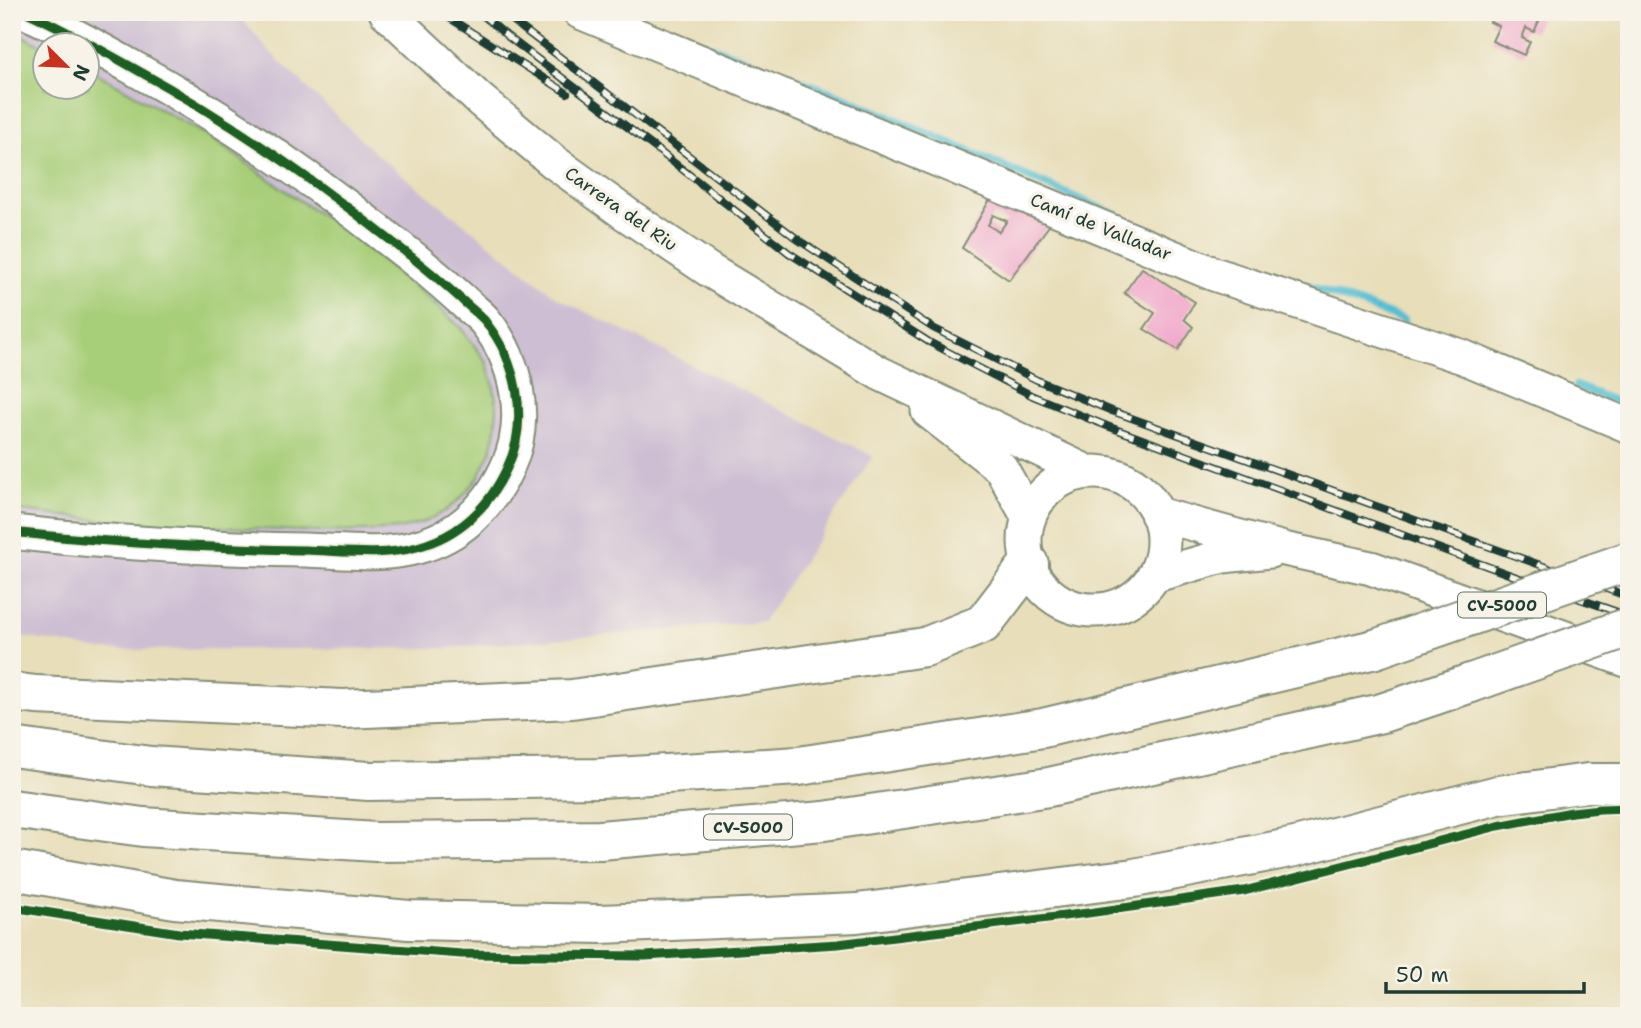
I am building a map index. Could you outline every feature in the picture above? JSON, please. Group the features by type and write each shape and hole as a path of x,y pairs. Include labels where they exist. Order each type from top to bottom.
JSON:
{"highway":[{"name":"CV-5000","path":"12,747 151,766 369,781 600,778 799,766 1043,728 1375,649 1629,562"},
{"path":"12,691 36,695 343,709 572,699 925,647 983,624 1029,564"},
{"name":"CV-5000","path":"12,809 143,827 376,842 600,840 824,821 1049,787 1382,713 1629,627"},
{"path":"12,870 176,899 409,920 601,924 857,913 1134,878 1295,847 1498,795 1588,783 1629,783"}],"street":[{"path":"12,532 85,540 254,549 390,552 415,548 439,540 463,526 495,491 512,454 517,434 519,402 514,375 484,321 445,285 366,221 251,139 171,89 97,47 26,12"},
{"name":"Carrera del Riu","path":"386,12 480,100 554,162 709,270 879,373 1087,472"},
{"name":"Camí de Valladar","path":"580,12 1214,274 1463,357 1629,426"},
{"name":"Carrera del Riu","path":"879,373 1001,468 1028,518"},
{"path":"1087,472 1104,472 1121,477 1136,486 1157,514 1162,545 1159,561 1153,576 1141,591 1125,602 1106,609 1068,605 1051,595 1038,581 1029,564 1025,549 1028,518 1037,501 1051,486 1068,477 1087,472"},
{"path":"1157,514 1284,549 1371,568 1629,660"},
{"path":"1153,576 1223,556 1284,549"}],"shaded area":[{"path":"12,12 236,12 268,50 377,155 558,298 873,456 763,622 448,648 102,650 12,635"}],"green space":[{"path":"12,31 32,41 32,102 102,102 102,76 209,137 355,239 421,292 460,327 486,361 493,383 497,406 496,429 491,452 478,478 447,510 427,521 400,529 316,532 98,520 12,510"}],"building":[{"path":"1495,12 1543,12 1534,32 1526,28 1522,38 1530,42 1524,55 1492,41 1499,26 1490,22"},
{"path":"992,196 1051,223 1009,280 962,248","holes":["993,215 1007,221 999,232 988,225"]},
{"path":"1142,268 1195,302 1184,319 1193,327 1178,350 1144,329 1155,313 1124,293"}],"waterway":[{"path":"654,25 843,97 1118,216"},
{"path":"1175,240 1404,320"},
{"path":"1576,386 1629,407"}],"railway":[{"path":"440,12 567,93"},
{"path":"479,12 789,253 929,342 1033,396 1107,426 1629,616"},
{"path":"503,12 800,241 933,328 1037,380 1112,411 1629,597"}],"cycle path":[{"path":"12,532 232,548 376,553 417,547 446,536 482,507 500,482 514,450 519,411 512,372 496,337 480,316 418,262 329,194 235,129 109,54 26,12"},
{"path":"12,907 179,933 462,954 645,956 838,944 1244,891 1498,826 1572,812 1629,808"}]}
